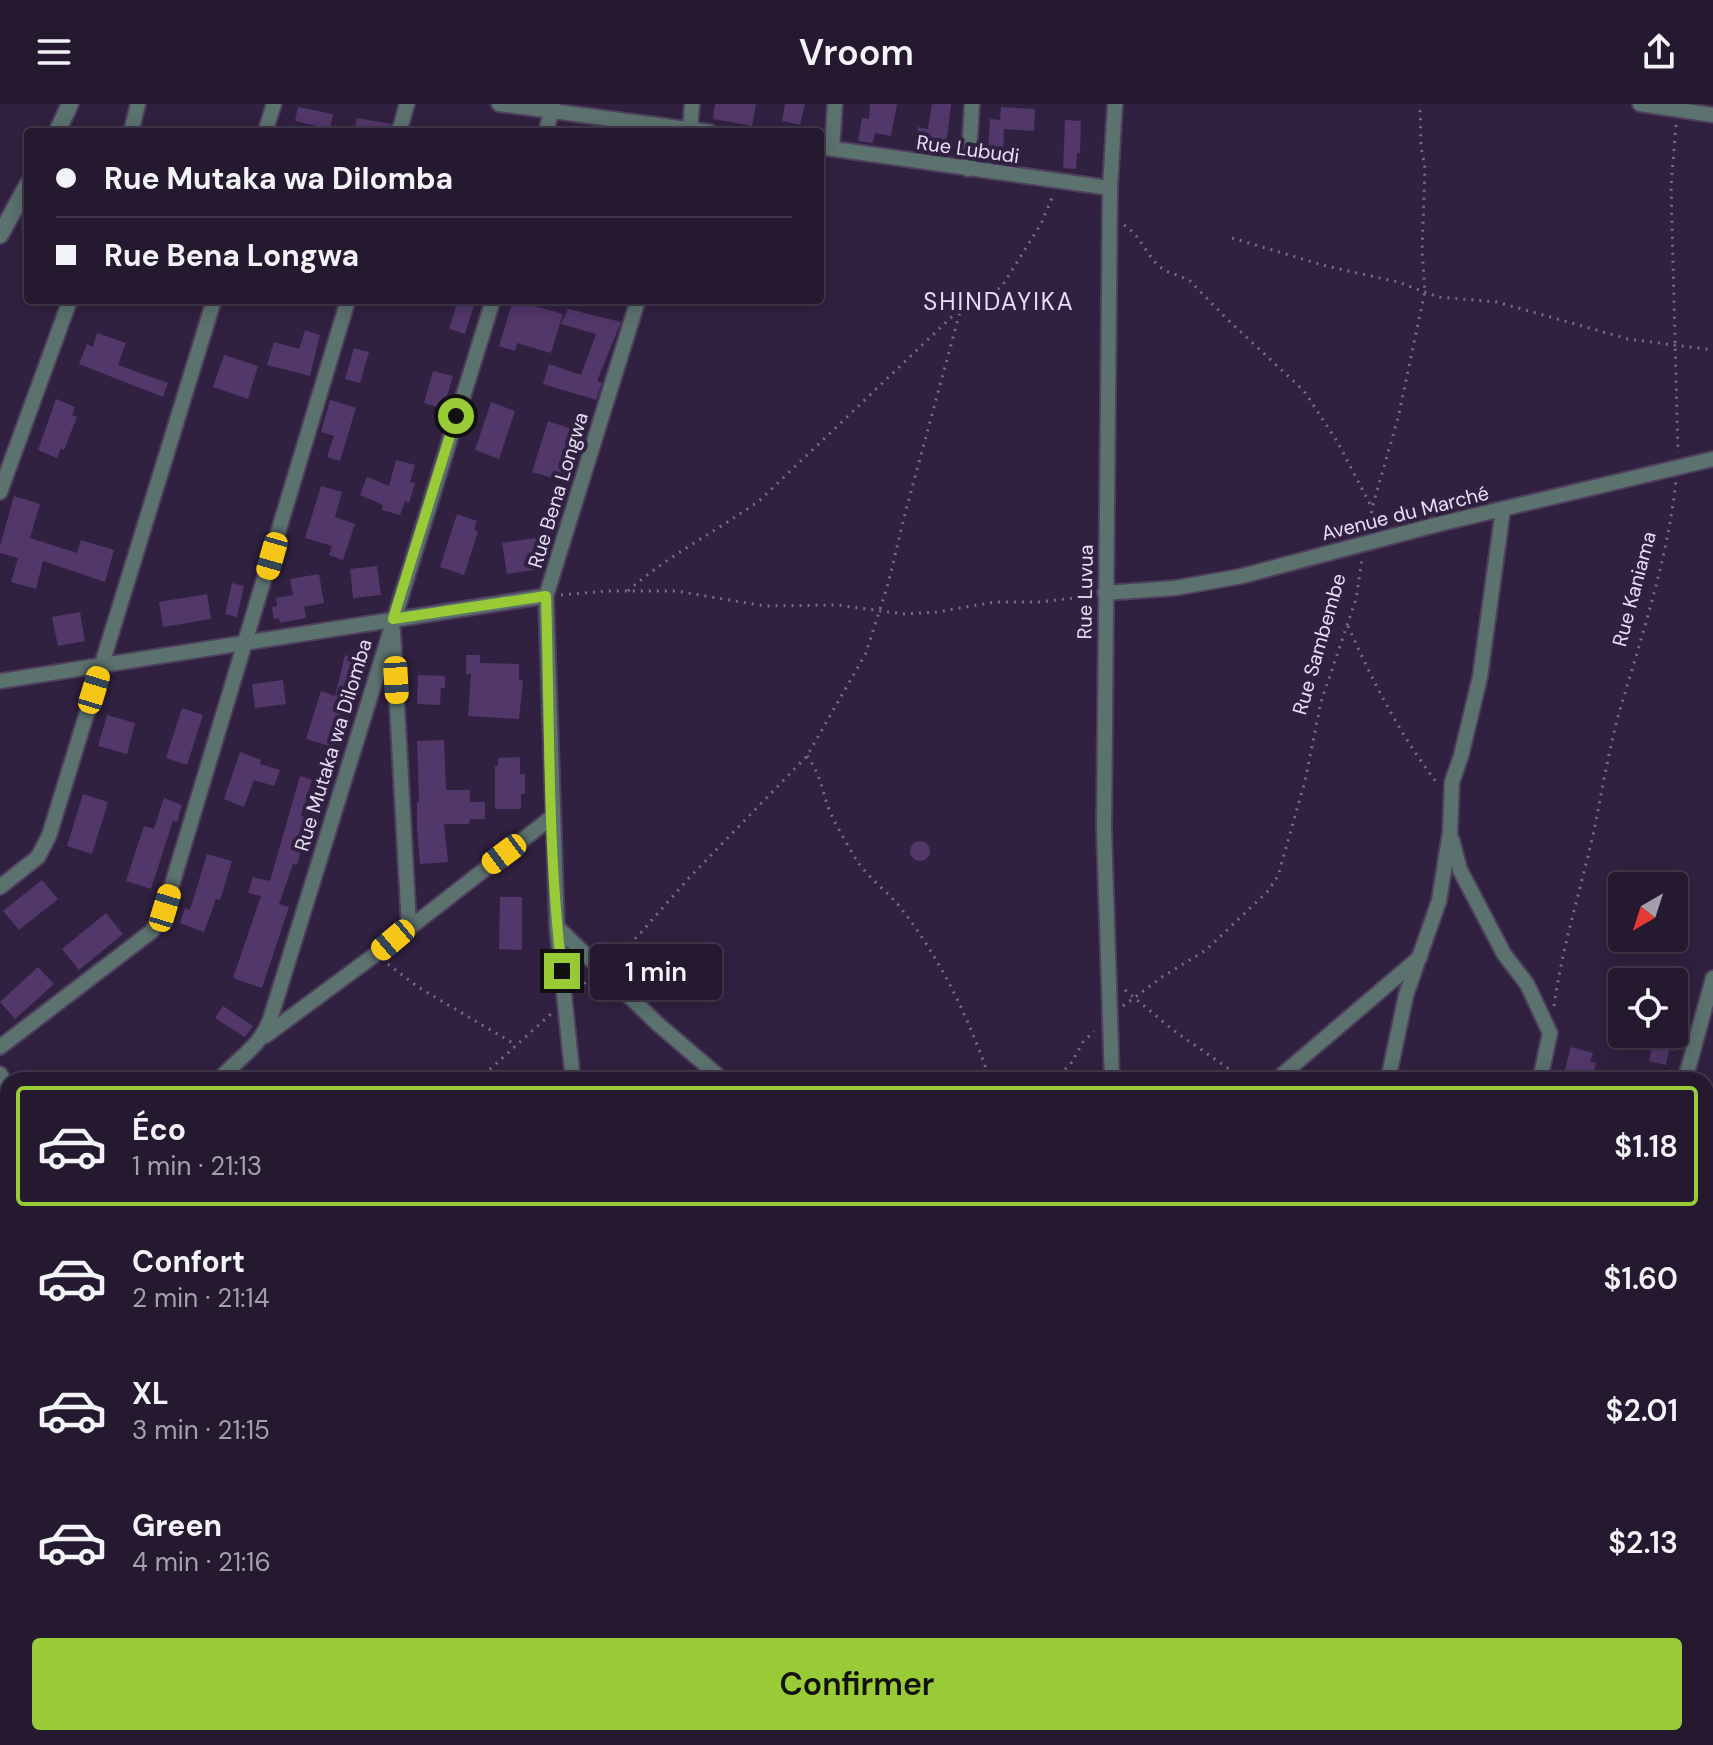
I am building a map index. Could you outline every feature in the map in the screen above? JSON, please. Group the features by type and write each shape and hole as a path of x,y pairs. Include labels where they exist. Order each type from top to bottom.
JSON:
{"street":[{"path":"59,128 70,104"},
{"path":"132,128 138,104"},
{"path":"266,128 274,104"},
{"path":"400,128 407,104"},
{"path":"499,104 553,108 673,128"},
{"path":"691,128 692,104"},
{"path":"826,148 835,104"},
{"path":"968,169 972,104"},
{"name":"Rue Luvua","path":"1112,1072 1104,829 1110,188 1115,104"},
{"path":"1640,104 1713,115"},
{"path":"547,128 553,108"},
{"name":"Rue Lubudi","path":"826,148 1110,188"},
{"path":"0,235 24,191"},
{"path":"0,492 69,304"},
{"path":"0,887 38,857 49,836 213,304"},
{"path":"0,1047 156,925 165,908 347,304"},
{"name":"Rue Mutaka wa Dilomba","path":"262,1039 492,304"},
{"name":"Rue Bena Longwa","path":"572,1072 557,927 546,596 637,304"},
{"name":"Avenue du Marché","path":"1105,593 1213,582 1713,459"},
{"path":"1390,1072 1406,995 1439,901 1450,832 1452,782 1480,677 1503,509"},
{"path":"0,681 546,596"},
{"path":"393,619 409,926"},
{"path":"227,1072 262,1039 552,817"},
{"path":"1450,832 1460,870 1504,954 1534,996 1550,1033 1542,1072"},
{"path":"557,927 714,1072"},
{"path":"1285,1072 1420,957"},
{"path":"1687,1072 1713,978"}],"path":[{"name":"Rue Sambembe","path":"1062,1072 1073,1062 1089,1035 1109,1024 1120,1008 1206,950 1274,884 1282,865 1305,781 1321,702 1356,599 1372,508 1398,418 1425,291 1422,251 1425,168 1420,104"},
{"name":"Rue Kaniama","path":"1550,1033 1560,962 1592,839 1624,695 1642,644 1671,526 1678,467 1671,186 1677,124 1663,106"},
{"path":"628,591 670,558 760,500 961,308 987,297 1002,286 1041,224 1059,182"},
{"path":"1110,215 1137,235 1157,265 1190,281 1295,381 1337,441 1372,508"},
{"path":"1232,238 1438,297 1497,302 1628,339 1713,350"},
{"path":"487,1072 638,936 687,880 807,756 866,653 961,308"},
{"path":"546,596 676,591 765,606 837,605 880,611 937,612 995,602 1040,602 1105,593"},
{"path":"1348,625 1372,681 1415,755 1441,788"},
{"path":"807,756 821,779 830,811 857,861 901,908 928,945 958,1000 988,1072"},
{"path":"376,954 418,987 516,1045"},
{"path":"1110,977 1133,998 1233,1072"}],"building":[{"path":"715,104 756,104 752,126 713,119"},
{"path":"785,104 805,104 800,125 782,121"},
{"path":"870,104 897,104 891,136 875,133 873,143 858,141 862,118 869,119"},
{"path":"932,104 951,104 946,146 916,141 918,127 928,129"},
{"path":"298,107 333,114 330,128 295,121"},
{"path":"1001,107 1035,109 1034,131 1004,129 1003,155 988,154 990,119 1000,120"},
{"path":"357,118 391,124 390,128 355,128"},
{"path":"1065,120 1081,121 1076,169 1063,168"},
{"path":"457,304 474,304 465,334 449,329"},
{"path":"512,304 527,304 563,314 551,353 517,343 515,351 499,346"},
{"path":"568,309 621,322 597,381 602,383 596,400 543,384 549,364 581,375 596,334 561,324"},
{"path":"305,330 320,335 310,376 267,365 274,342 299,349"},
{"path":"97,333 126,343 118,365 168,383 163,397 79,364 87,344 93,347"},
{"path":"354,348 369,352 360,383 345,379"},
{"path":"224,355 258,366 248,399 213,387"},
{"path":"433,371 453,376 443,409 424,403"},
{"path":"56,399 75,407 72,415 77,417 64,450 61,449 57,458 38,450"},
{"path":"330,400 356,408 340,461 327,457 334,436 321,432"},
{"path":"491,402 515,411 499,459 475,450"},
{"path":"548,421 575,430 559,480 532,472"},
{"path":"396,460 415,465 410,482 415,483 409,503 405,501 400,515 382,510 383,505 360,495 367,477 389,486"},
{"path":"321,486 342,492 335,517 355,524 343,560 329,555 332,546 305,538"},
{"path":"14,496 40,504 30,538 77,553 81,540 114,550 105,582 43,561 36,589 11,582 18,558 0,553 0,546"},
{"path":"457,514 477,521 474,530 478,532 464,575 440,567"},
{"path":"536,538 541,569 507,574 502,543"},
{"path":"377,566 381,595 353,598 350,569"},
{"path":"319,574 324,603 304,607 306,618 280,623 279,618 274,619 272,607 277,606 276,598 293,595 290,579"},
{"path":"232,583 244,586 237,617 225,614"},
{"path":"207,594 211,619 163,627 159,602"},
{"path":"80,612 85,641 58,646 52,617"},
{"path":"345,655 367,662 359,691 351,689 333,747 306,739 321,691 335,696"},
{"path":"466,655 480,655 480,663 519,664 519,680 523,680 519,719 468,716 471,674 466,674"},
{"path":"418,675 445,676 440,705 417,704"},
{"path":"283,680 286,704 255,708 252,684"},
{"path":"182,708 203,715 187,765 166,758"},
{"path":"107,715 135,723 127,754 98,746"},
{"path":"444,740 446,790 470,790 470,802 485,802 485,819 470,819 469,824 444,824 448,862 420,864 417,741"},
{"path":"240,752 261,760 260,764 280,770 274,786 254,780 244,807 224,799"},
{"path":"520,757 520,774 525,774 521,809 495,809 495,766 498,766 498,758"},
{"path":"300,776 312,780 301,816 310,819 297,865 293,864 279,904 289,907 262,988 233,978 261,896 248,893 253,877 270,881"},
{"path":"83,794 108,802 92,854 67,846"},
{"path":"164,798 182,805 177,822 173,821 151,889 126,881 144,826 154,829"},
{"path":"916,841 924,841 930,851 924,861 916,861 910,855 910,847"},
{"path":"207,854 232,861 220,900 216,899 204,932 180,923 185,908 190,910"},
{"path":"42,880 58,899 19,930 3,911"},
{"path":"500,897 522,897 522,950 499,949"},
{"path":"106,913 123,934 79,970 62,949"},
{"path":"38,967 54,984 15,1019 0,1002"},
{"path":"223,1006 253,1026 245,1037 215,1018"},
{"path":"1571,1047 1593,1053 1590,1062 1596,1063 1594,1072 1564,1072"},
{"path":"1652,1048 1676,1048 1675,1051 1669,1050 1666,1065 1649,1061"}],"district":[{"name":"SHINDAYIKA","path":"999,301"}],"route":[{"path":"456,416 393,619 546,596 552,817 562,971"}]}
